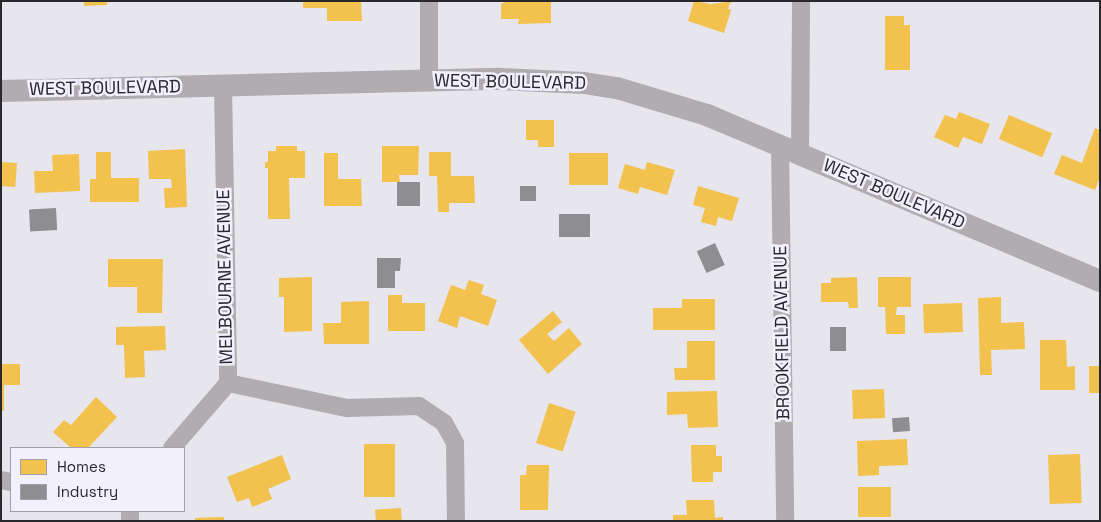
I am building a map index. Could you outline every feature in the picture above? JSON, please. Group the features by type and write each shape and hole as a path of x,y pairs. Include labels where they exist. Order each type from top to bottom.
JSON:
{"street":[{"path":"428,1 429,81"},
{"name":"BROOKFIELD AVENUE","path":"784,521 790,150 802,1"},
{"name":"WEST BOULEVARD","path":"1,91 540,80 617,88 707,116 1100,281"},
{"name":"MELBOURNE AVENUE","path":"223,86 228,383 347,408 419,406 444,423 455,443 456,521"},
{"path":"173,447 228,383"}],"building: Homes":[{"path":"84,1 107,1 107,5 84,6"},
{"path":"303,1 361,1 362,21 327,21 327,8 303,8"},
{"path":"507,1 551,1 551,23 518,24 519,19 501,19 501,4"},
{"path":"694,1 711,4 735,1 730,3 728,9 731,10 724,33 688,21"},
{"path":"885,16 904,16 904,25 910,25 910,70 885,70"},
{"path":"959,112 990,124 982,144 963,137 958,148 934,137 945,115 956,119"},
{"path":"1009,115 1052,133 1042,157 999,139"},
{"path":"526,120 554,120 554,147 538,147 538,140 526,140"},
{"path":"1095,128 1100,130 1100,177 1095,190 1054,174 1062,155 1082,163"},
{"path":"276,146 297,146 297,151 305,151 305,178 289,178 290,219 268,219 268,168 265,168 265,162 268,162 268,151 276,151"},
{"path":"382,146 419,146 418,175 399,175 400,182 382,182"},
{"path":"185,149 187,207 165,208 164,188 172,188 171,179 149,179 148,151"},
{"path":"96,152 111,152 111,178 139,178 139,202 90,202 90,179 96,179"},
{"path":"429,152 451,152 451,176 474,176 475,203 449,203 449,212 438,212 437,176 429,176"},
{"path":"324,153 338,153 338,179 361,179 362,206 324,206"},
{"path":"569,153 608,153 608,185 569,185"},
{"path":"79,154 80,191 35,193 34,171 53,171 52,155"},
{"path":"1,162 17,163 15,187 1,186"},
{"path":"647,162 675,170 667,195 640,187 638,194 618,188 625,164 645,170"},
{"path":"698,186 739,198 732,221 718,217 716,226 701,222 705,208 693,205"},
{"path":"108,259 163,259 162,313 137,313 137,287 108,287"},
{"path":"312,277 312,331 284,332 284,297 279,297 279,278"},
{"path":"857,277 858,308 849,308 848,302 821,302 821,283 831,283 831,278"},
{"path":"878,277 911,277 911,307 897,307 896,315 905,315 905,334 886,334 885,307 878,307"},
{"path":"469,280 484,285 481,294 497,300 488,326 460,316 457,328 438,321 451,285 465,290"},
{"path":"388,295 402,295 402,303 425,303 425,331 388,331"},
{"path":"1001,297 1001,323 1024,322 1025,349 991,350 992,375 980,375 978,298"},
{"path":"682,299 715,299 715,330 653,330 653,308 682,308"},
{"path":"369,301 369,344 324,344 323,323 341,323 341,302"},
{"path":"962,303 963,332 924,333 923,304"},
{"path":"553,311 562,322 547,334 554,341 569,328 582,344 548,374 519,340"},
{"path":"165,326 166,350 144,351 145,377 125,378 124,345 116,345 116,327"},
{"path":"1040,340 1066,340 1067,367 1075,366 1075,390 1040,390"},
{"path":"687,341 715,341 715,380 675,380 674,368 687,368"},
{"path":"1,364 20,364 20,385 4,385 4,411 1,411"},
{"path":"1089,366 1100,366 1100,393 1089,393"},
{"path":"884,389 885,418 853,419 852,390"},
{"path":"717,391 718,427 688,428 687,414 667,415 667,392"},
{"path":"96,397 117,417 89,447 70,447 53,432 64,420 71,425"},
{"path":"549,403 576,412 563,452 536,443"},
{"path":"907,439 908,465 879,466 879,475 858,476 857,441"},
{"path":"364,444 395,444 395,497 364,497"},
{"path":"691,445 716,445 716,456 722,456 722,472 713,472 713,482 692,482"},
{"path":"1080,454 1082,503 1050,504 1048,455"},
{"path":"282,455 291,479 268,489 272,499 252,507 249,498 237,502 227,477"},
{"path":"527,465 549,465 548,510 520,510 520,475 526,475"},
{"path":"858,487 891,487 891,517 858,517"},
{"path":"686,500 714,500 715,518 723,517 723,521 673,521 673,515 687,515"},
{"path":"401,508 402,521 376,521 375,510"},
{"path":"224,517 224,521 195,521 195,518"}],"building: Industry":[{"path":"397,182 420,182 420,206 397,206"},
{"path":"520,186 536,186 536,201 520,201"},
{"path":"56,208 57,230 30,231 29,209"},
{"path":"559,214 590,214 590,237 559,237"},
{"path":"715,243 725,265 706,273 697,251"},
{"path":"377,258 401,258 400,271 395,271 395,288 377,288"},
{"path":"830,327 846,327 846,351 830,351"},
{"path":"909,417 910,431 893,432 892,418"}]}
